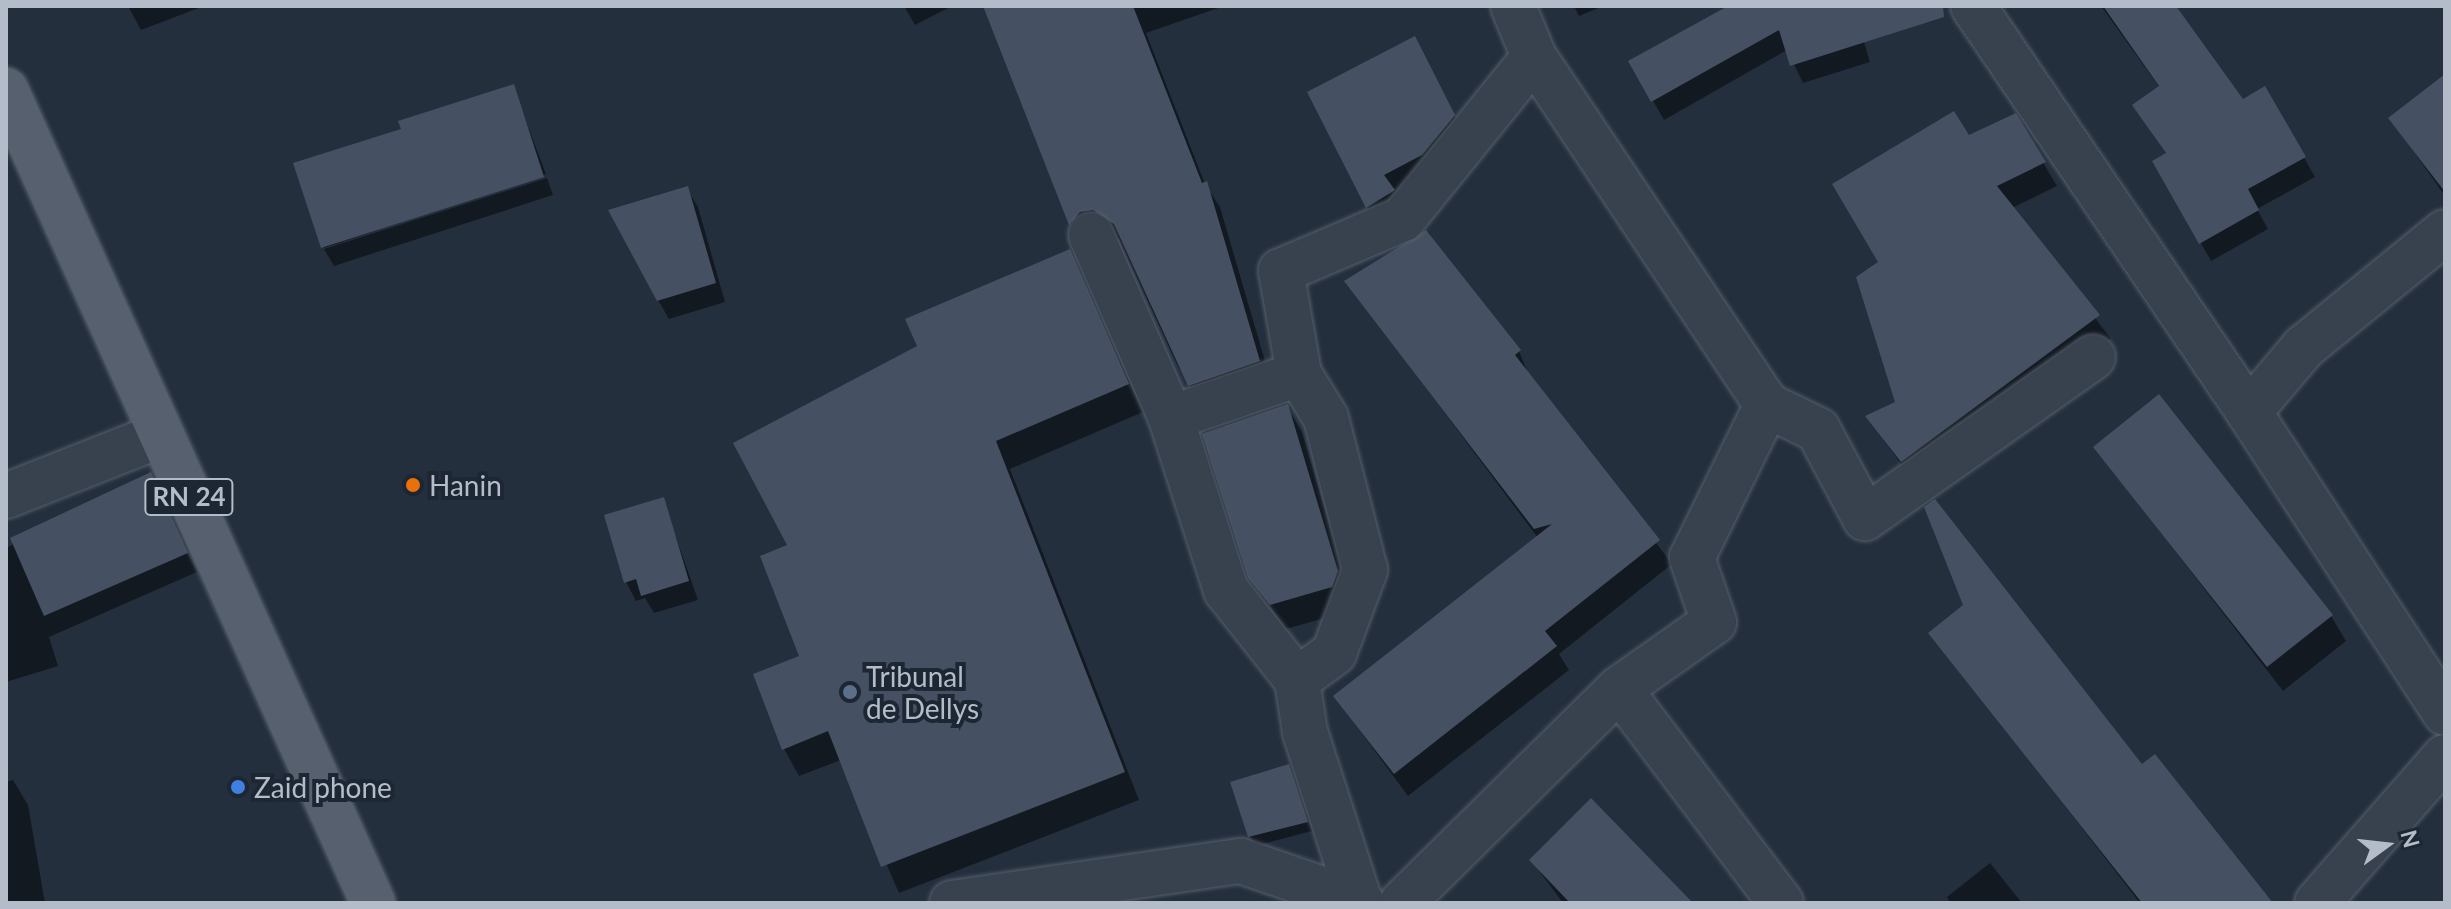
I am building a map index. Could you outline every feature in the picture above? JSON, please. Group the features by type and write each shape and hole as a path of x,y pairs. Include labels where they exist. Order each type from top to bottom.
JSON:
{"main road":[{"name":"RN 24","path":"6,90 373,903"}],"street":[{"path":"1513,6 1534,57 1767,405 1818,430 1865,518 2093,357"},
{"path":"1973,6 2249,412 2445,713"},
{"path":"1297,680 1334,653 1365,570 1326,418 1299,374 1281,271 1403,219 1534,57"},
{"path":"2249,412 2304,347 2445,232"},
{"path":"1091,235 1171,418 1226,590 1297,680 1305,732 1361,903"},
{"path":"1171,418 1299,374"},
{"path":"1402,903 1619,689 1714,622 1692,558 1767,405"},
{"path":"6,496 161,435"},
{"path":"1619,689 1781,903"},
{"path":"2317,903 2445,757"},
{"path":"952,903 1241,861 1361,903"}],"building":[{"path":"983,6 1133,6 1202,183 1207,181 1260,361 1188,386 1114,224 1093,210 1080,212 1069,225"},
{"path":"1728,6 1943,6 1944,17 1790,66 1779,30 1651,102 1628,61"},
{"path":"2103,6 2176,6 2243,99 2265,86 2306,157 2248,189 2259,210 2199,244 2152,161 2166,153 2132,105 2159,86"},
{"path":"1415,36 1455,115 1422,155 1384,175 1395,190 1366,208 1307,92"},
{"path":"2445,74 2445,192 2388,118"},
{"path":"514,84 544,177 321,248 293,163 401,129 398,121"},
{"path":"1954,111 1969,135 2016,113 2046,162 1997,186 2100,315 1901,462 1865,416 1895,402 1856,277 1878,262 1832,184"},
{"path":"688,186 716,283 657,301 608,210"},
{"path":"1426,230 1521,350 1515,355 1660,540 1545,631 1557,646 1394,774 1333,696 1552,524 1534,529 1344,281"},
{"path":"1070,249 1129,384 996,441 1125,772 881,867 828,731 782,750 753,674 799,656 760,556 787,545 733,443 917,346 905,319"},
{"path":"2159,394 2333,615 2267,667 2093,447"},
{"path":"1288,404 1338,571 1332,587 1270,605 1248,578 1202,434"},
{"path":"151,472 188,553 44,616 10,538"},
{"path":"664,497 689,581 641,596 636,579 624,583 604,515"},
{"path":"1935,499 2142,764 2155,754 2273,903 2142,903 1928,633 1963,605 1924,507"},
{"path":"1289,764 1308,822 1248,837 1230,782"},
{"path":"1591,798 1693,903 1570,903 1529,860"}],"place":[{"name":"Hanin","path":"413,485"},
{"name":"Tribunal de Dellys","path":"850,692"},
{"name":"Zaid phone","path":"238,787"}]}
